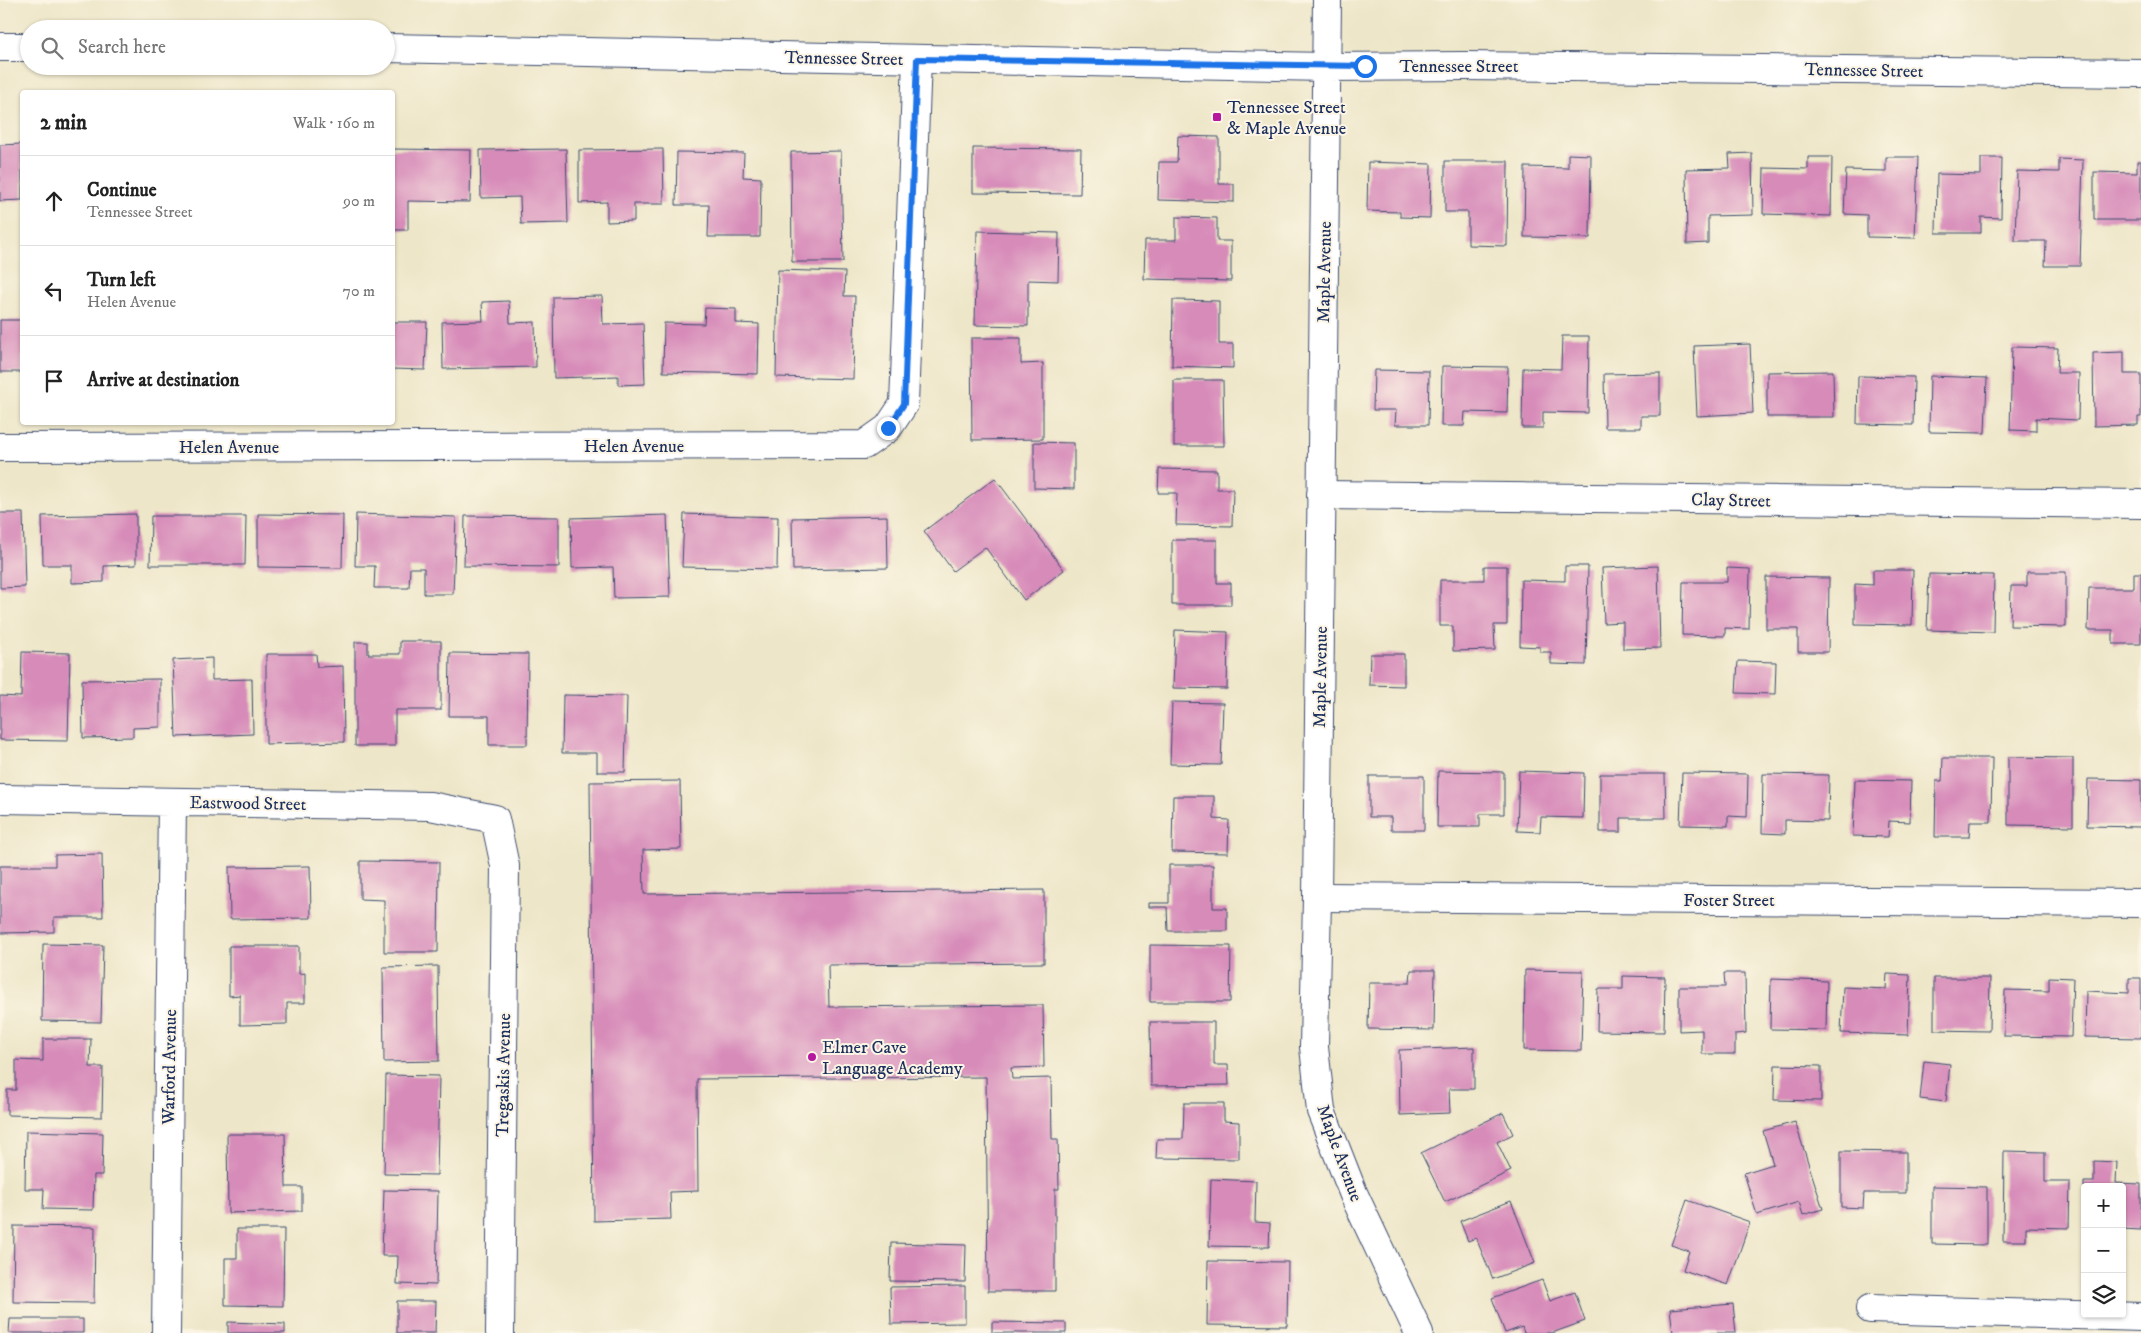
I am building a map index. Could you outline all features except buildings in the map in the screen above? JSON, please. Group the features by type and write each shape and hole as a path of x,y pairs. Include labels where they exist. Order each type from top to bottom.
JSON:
{"street":[{"name":"Maple Avenue","path":"1327,0 1314,1048 1322,1111 1354,1195 1419,1333"},
{"path":"0,47 20,47"},
{"name":"Tennessee Street","path":"395,48 1326,66 2141,73"},
{"name":"Helen Avenue","path":"0,447 864,445 888,428 904,404 917,59"},
{"name":"Clay Street","path":"1322,495 2141,504"},
{"name":"Eastwood Street","path":"0,799 430,806 495,819"},
{"name":"Warford Avenue","path":"166,1333 172,802"},
{"name":"Tregaskis Avenue","path":"495,819 505,866 500,1333"},
{"name":"Foster Street","path":"1317,897 2141,904"},
{"path":"1870,1308 2141,1317"}],"place":[{"name":"Tennessee Street & Maple Avenue","path":"1217,117"},
{"name":"Elmer Cave Language Academy","path":"812,1057"}],"route":[{"path":"888,428 904,404 917,59 1365,66"}]}
